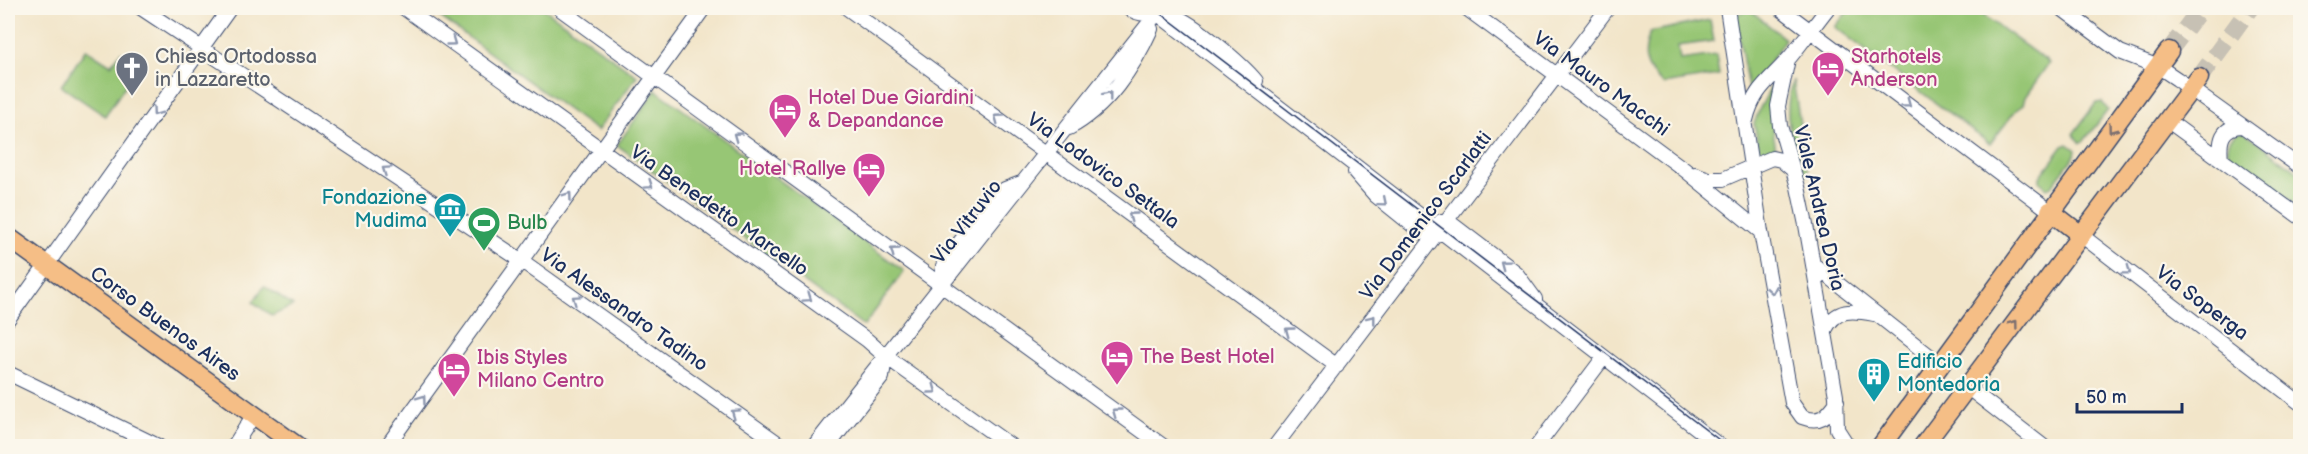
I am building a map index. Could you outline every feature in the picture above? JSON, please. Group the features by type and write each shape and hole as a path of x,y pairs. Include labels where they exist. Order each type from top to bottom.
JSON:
{"main road":[{"path":"1881,447 2050,211 2169,51"},
{"path":"1923,447 2195,84"},
{"path":"2050,211 2080,235"},
{"name":"Corso Buenos Aires","path":"8,237 297,447"}],"street":[{"name":"Via Alessandro Tadino","path":"141,8 522,261 782,447"},
{"path":"8,319 230,8"},
{"name":"Via Benedetto Marcello","path":"404,8 867,340 885,356 1011,447"},
{"path":"559,8 1163,447"},
{"path":"387,447 704,8"},
{"name":"Via Lodovico Settala","path":"847,8 1337,366"},
{"path":"1128,8 1137,13 1157,9 1178,17 1231,56 1248,72 1272,102 1428,221 1444,226 1515,273 1541,308 1720,447"},
{"name":"Via Mauro Macchi","path":"1466,8 1684,170 1761,232"},
{"name":"Via Domenico Scarlatti","path":"1275,447 1608,8"},
{"name":"Viale Andrea Doria","path":"1727,8 1761,232 1793,407 1802,417 1817,420 1827,416 1837,402"},
{"path":"1780,8 2050,211"},
{"name":"Viale Andrea Doria","path":"1745,128 1757,92 1770,75 1788,59 1828,8"},
{"path":"2061,8 2120,52 2195,84 2242,126 2301,167"},
{"name":"Via Vitruvio","path":"815,445 1157,9"},
{"name":"Viale Andrea Doria","path":"1788,59 1778,112 1781,133 1801,198 1814,265 1837,402 1837,429 1848,447"},
{"path":"2167,120 2301,217"},
{"path":"2221,159 2220,142 2223,134 2230,127 2242,126"},
{"path":"1345,158 1369,190 1420,232 1444,226"},
{"name":"Via Mauro Macchi","path":"1684,170 1716,180 1775,158 1784,161 1792,169"},
{"name":"Via Soperga","path":"2080,235 2301,403"},
{"path":"1814,265 1940,364"},
{"path":"1825,330 1833,318 1845,311 1875,314"},
{"path":"1537,447 1604,357"},
{"path":"8,373 158,447"},
{"path":"1967,387 2043,447"},
{"path":"234,447 253,416"}],"green space":[{"path":"428,8 543,8 637,76 597,131"},
{"path":"1850,8 1973,8 2049,63 2025,97 2023,105 2016,110 1990,144 1835,27"},
{"path":"1749,9 1785,39 1749,94 1735,15"},
{"path":"1710,20 1714,41 1678,46 1680,60 1716,55 1719,75 1663,84 1651,72 1646,61 1645,54 1650,32"},
{"path":"86,49 111,65 121,52 140,64 105,116 61,86"},
{"path":"1776,78 1778,80 1773,106 1773,124 1776,150 1760,153 1754,124"},
{"path":"1793,80 1808,174 1805,176 1792,140 1788,117"},
{"path":"656,90 904,271 864,326 617,145"},
{"path":"2102,102 2108,110 2080,143 2073,134 2096,103"},
{"path":"2243,131 2300,173 2300,207 2228,155 2230,140"},
{"path":"2068,144 2076,150 2075,155 2052,186 2047,188 2040,182 2040,177 2063,146"},
{"path":"264,286 293,306 272,316 253,302"}],"tunnel":[{"path":"2169,51 2201,8"},
{"path":"2199,78 2250,8"}],"tram line":[{"path":"1154,8 1727,446"}],"place":[{"name":"Chiesa Ortodossa in Lazzaretto","path":"132,97"},
{"name":"Starhotels Anderson","path":"1828,97"},
{"name":"Hotel Due Giardini & Depandance","path":"785,139"},
{"name":"Hotel Rallye","path":"869,198"},
{"name":"Fondazione Mudima","path":"450,238"},
{"name":"Bulb","path":"484,252"},
{"name":"The Best Hotel","path":"1117,386"},
{"name":"Ibis Styles Milano Centro","path":"454,398"},
{"name":"Edificio Montedoria","path":"1874,403"}]}
